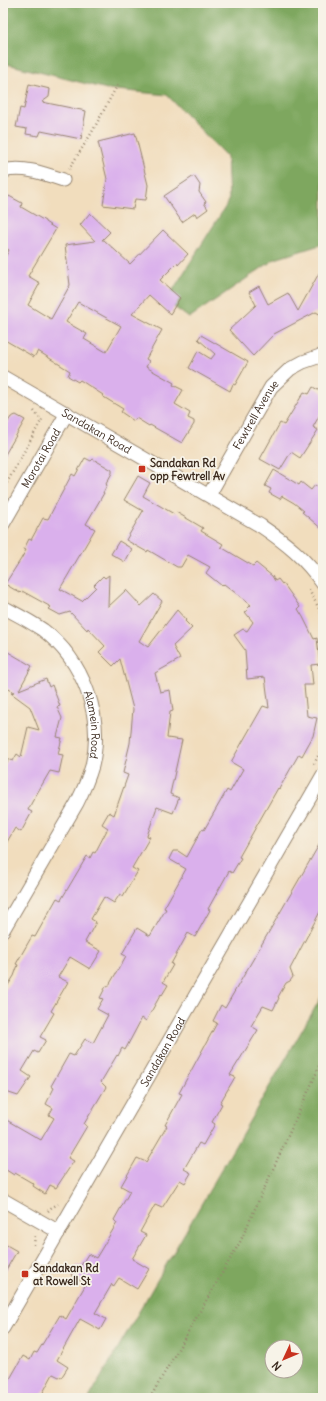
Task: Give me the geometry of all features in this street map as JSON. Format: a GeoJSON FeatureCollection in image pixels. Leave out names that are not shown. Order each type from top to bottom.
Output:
{"type":"FeatureCollection","features":[{"type":"Feature","properties":{"kind":"street"},"geometry":{"type":"LineString","coordinates":[[3,171],[11,169],[28,169],[63,180]]}},
{"type":"Feature","properties":{"kind":"street","name":"Fewtrell Avenue"},"geometry":{"type":"LineString","coordinates":[[209,495],[271,387],[290,369],[303,362],[323,355]]}},
{"type":"Feature","properties":{"kind":"street","name":"Sandakan Road"},"geometry":{"type":"LineString","coordinates":[[3,376],[209,495],[281,539],[299,554],[323,584]]}},
{"type":"Feature","properties":{"kind":"street","name":"Morotai Road"},"geometry":{"type":"LineString","coordinates":[[3,524],[67,414]]}},
{"type":"Feature","properties":{"kind":"street","name":"Alamein Road"},"geometry":{"type":"LineString","coordinates":[[3,607],[43,630],[58,644],[72,661],[82,677],[90,698],[95,721],[95,746],[92,766],[86,786],[3,930]]}},
{"type":"Feature","properties":{"kind":"street","name":"Sandakan Road"},"geometry":{"type":"LineString","coordinates":[[3,1328],[323,776]]}},
{"type":"Feature","properties":{"kind":"street"},"geometry":{"type":"LineString","coordinates":[[3,1200],[58,1232]]}},
{"type":"Feature","properties":{"kind":"path"},"geometry":{"type":"LineString","coordinates":[[63,180],[91,134],[118,84]]}},
{"type":"Feature","properties":{"kind":"path"},"geometry":{"type":"LineString","coordinates":[[3,490],[41,421]]}},
{"type":"Feature","properties":{"kind":"path"},"geometry":{"type":"LineString","coordinates":[[307,588],[323,616]]}},
{"type":"Feature","properties":{"kind":"path"},"geometry":{"type":"LineString","coordinates":[[150,1398],[240,1242],[316,1074],[323,1054]]}},
{"type":"Feature","properties":{"kind":"green space"},"geometry":{"type":"Polygon","coordinates":[[[3,3],[323,3],[323,244],[275,259],[189,318],[166,301],[229,201],[227,157],[167,95],[107,89],[3,63],[3,3]]]}},
{"type":"Feature","properties":{"kind":"green space"},"geometry":{"type":"Polygon","coordinates":[[[323,994],[323,1398],[89,1398],[323,994]]]}},
{"type":"Feature","properties":{"kind":"building"},"geometry":{"type":"Polygon","coordinates":[[[29,84],[50,89],[49,97],[42,102],[86,111],[81,139],[41,131],[39,136],[26,134],[27,129],[16,127],[20,108],[24,109],[29,84]]]}},
{"type":"Feature","properties":{"kind":"building"},"geometry":{"type":"Polygon","coordinates":[[[135,133],[148,185],[146,200],[135,199],[133,209],[103,205],[107,179],[98,142],[135,133]]]}},
{"type":"Feature","properties":{"kind":"building"},"geometry":{"type":"Polygon","coordinates":[[[194,176],[200,185],[199,192],[206,202],[204,203],[208,209],[197,217],[195,213],[182,222],[164,196],[194,176]]]}},
{"type":"Feature","properties":{"kind":"building"},"geometry":{"type":"Polygon","coordinates":[[[9,196],[22,203],[21,207],[56,229],[28,276],[40,283],[28,305],[51,319],[70,285],[65,245],[95,241],[80,225],[90,213],[110,232],[102,240],[104,240],[130,264],[163,230],[188,254],[178,265],[177,263],[160,280],[180,298],[170,314],[149,295],[132,314],[162,330],[146,359],[149,361],[146,367],[183,390],[175,404],[190,413],[188,418],[194,421],[194,424],[182,443],[136,418],[134,421],[121,412],[123,409],[80,380],[78,382],[68,376],[70,371],[38,351],[34,357],[3,339],[3,261],[9,250],[3,246],[3,197],[7,199],[9,196]],[[78,302],[66,322],[87,334],[84,339],[106,352],[121,326],[78,302]]]}},
{"type":"Feature","properties":{"kind":"building"},"geometry":{"type":"Polygon","coordinates":[[[323,266],[323,316],[316,312],[274,334],[253,356],[229,330],[256,305],[249,292],[259,286],[268,304],[288,293],[298,311],[323,266]]]}},
{"type":"Feature","properties":{"kind":"building"},"geometry":{"type":"Polygon","coordinates":[[[201,335],[248,362],[230,391],[189,368],[198,351],[211,359],[215,354],[198,339],[201,335]]]}},
{"type":"Feature","properties":{"kind":"building"},"geometry":{"type":"Polygon","coordinates":[[[313,387],[323,393],[323,409],[313,427],[318,430],[300,458],[291,452],[280,470],[260,459],[280,423],[284,425],[304,392],[309,394],[313,387]]]}},
{"type":"Feature","properties":{"kind":"building"},"geometry":{"type":"Polygon","coordinates":[[[16,415],[25,420],[3,458],[3,421],[7,423],[11,417],[16,415]]]}},
{"type":"Feature","properties":{"kind":"building"},"geometry":{"type":"Polygon","coordinates":[[[85,458],[91,461],[93,459],[112,470],[112,473],[106,484],[104,493],[86,524],[95,529],[60,589],[82,601],[96,587],[94,585],[103,576],[105,578],[109,575],[108,607],[126,590],[141,606],[154,594],[162,601],[139,641],[148,647],[177,610],[192,628],[173,646],[180,659],[155,673],[160,692],[170,690],[173,711],[170,712],[167,738],[182,740],[170,794],[179,798],[173,813],[157,807],[147,836],[150,837],[132,868],[138,871],[123,896],[120,894],[114,903],[104,897],[91,919],[96,922],[85,942],[101,951],[90,969],[70,957],[58,977],[68,982],[51,1011],[54,1013],[40,1037],[46,1040],[38,1053],[34,1051],[22,1071],[31,1077],[18,1096],[3,1091],[3,993],[14,976],[18,965],[16,964],[32,936],[35,937],[57,898],[61,900],[87,856],[90,858],[93,852],[95,853],[108,828],[102,824],[109,812],[114,815],[128,775],[123,773],[130,743],[133,709],[120,659],[113,666],[99,652],[105,646],[70,612],[60,615],[49,609],[51,607],[22,591],[20,593],[5,584],[26,550],[24,549],[29,539],[31,540],[43,518],[48,519],[72,474],[75,476],[85,458]]]}},
{"type":"Feature","properties":{"kind":"building"},"geometry":{"type":"Polygon","coordinates":[[[274,470],[299,485],[301,482],[311,490],[315,485],[323,491],[323,530],[294,503],[282,496],[280,499],[269,493],[271,489],[265,486],[274,470]]]}},
{"type":"Feature","properties":{"kind":"building"},"geometry":{"type":"Polygon","coordinates":[[[138,476],[150,483],[143,496],[174,514],[176,512],[203,528],[201,531],[223,544],[221,547],[253,566],[256,563],[272,576],[275,581],[278,579],[282,584],[283,583],[300,607],[298,609],[314,639],[317,638],[320,664],[311,665],[313,685],[304,685],[307,716],[317,718],[313,736],[302,756],[299,754],[279,789],[278,788],[239,857],[241,858],[232,873],[229,871],[208,909],[210,910],[195,937],[188,933],[163,982],[168,985],[162,995],[161,994],[146,1021],[142,1018],[125,1050],[122,1048],[101,1082],[106,1087],[84,1124],[87,1126],[68,1158],[74,1161],[56,1188],[50,1185],[45,1194],[33,1186],[34,1184],[3,1168],[3,1118],[41,1140],[54,1118],[49,1115],[53,1108],[46,1104],[54,1088],[51,1086],[69,1054],[74,1056],[85,1039],[93,1043],[108,1015],[97,1009],[103,999],[100,998],[106,986],[108,987],[126,956],[122,954],[137,928],[150,936],[166,909],[164,908],[186,869],[169,859],[173,851],[178,851],[187,857],[202,829],[204,830],[227,790],[230,792],[243,769],[231,762],[263,706],[269,708],[265,677],[247,679],[245,650],[234,635],[243,629],[247,631],[253,622],[245,612],[251,605],[224,584],[222,586],[206,573],[210,567],[188,555],[181,567],[177,567],[148,550],[147,552],[126,540],[143,511],[124,500],[138,476]]]}},
{"type":"Feature","properties":{"kind":"building"},"geometry":{"type":"Polygon","coordinates":[[[119,541],[132,549],[125,562],[111,554],[119,541]]]}},
{"type":"Feature","properties":{"kind":"building"},"geometry":{"type":"Polygon","coordinates":[[[3,649],[32,666],[19,690],[46,679],[49,687],[52,685],[60,706],[57,707],[62,718],[57,737],[62,738],[58,754],[63,755],[59,773],[50,771],[28,810],[32,812],[21,832],[15,828],[3,849],[3,768],[9,759],[13,761],[17,754],[21,757],[28,727],[39,730],[30,707],[11,693],[14,692],[3,686],[3,649]]]}},
{"type":"Feature","properties":{"kind":"building"},"geometry":{"type":"Polygon","coordinates":[[[323,838],[323,906],[290,969],[293,977],[286,983],[273,1010],[263,1006],[251,1026],[258,1030],[230,1075],[235,1077],[220,1103],[222,1104],[212,1122],[215,1124],[203,1145],[199,1143],[184,1169],[191,1173],[185,1183],[180,1180],[162,1208],[155,1205],[140,1232],[146,1235],[132,1259],[149,1269],[137,1289],[119,1278],[113,1287],[112,1284],[95,1313],[106,1319],[100,1330],[80,1319],[57,1360],[68,1367],[61,1378],[53,1374],[40,1398],[3,1398],[3,1391],[23,1356],[30,1360],[34,1352],[37,1353],[60,1315],[66,1319],[86,1284],[71,1275],[77,1265],[80,1267],[88,1254],[96,1258],[117,1223],[114,1220],[130,1191],[121,1186],[137,1158],[146,1162],[167,1126],[165,1125],[182,1094],[179,1093],[217,1023],[213,1021],[221,1005],[225,1008],[323,838]]]}},
{"type":"Feature","properties":{"kind":"building"},"geometry":{"type":"Polygon","coordinates":[[[3,1243],[17,1251],[3,1275],[3,1243]]]}},
{"type":"Feature","properties":{"kind":"place","name":"Sandakan Rd opp Fewtrell Av"},"geometry":{"type":"Point","coordinates":[142,469]}},
{"type":"Feature","properties":{"kind":"place","name":"Sandakan Rd at Rowell St"},"geometry":{"type":"Point","coordinates":[25,1274]}}]}
